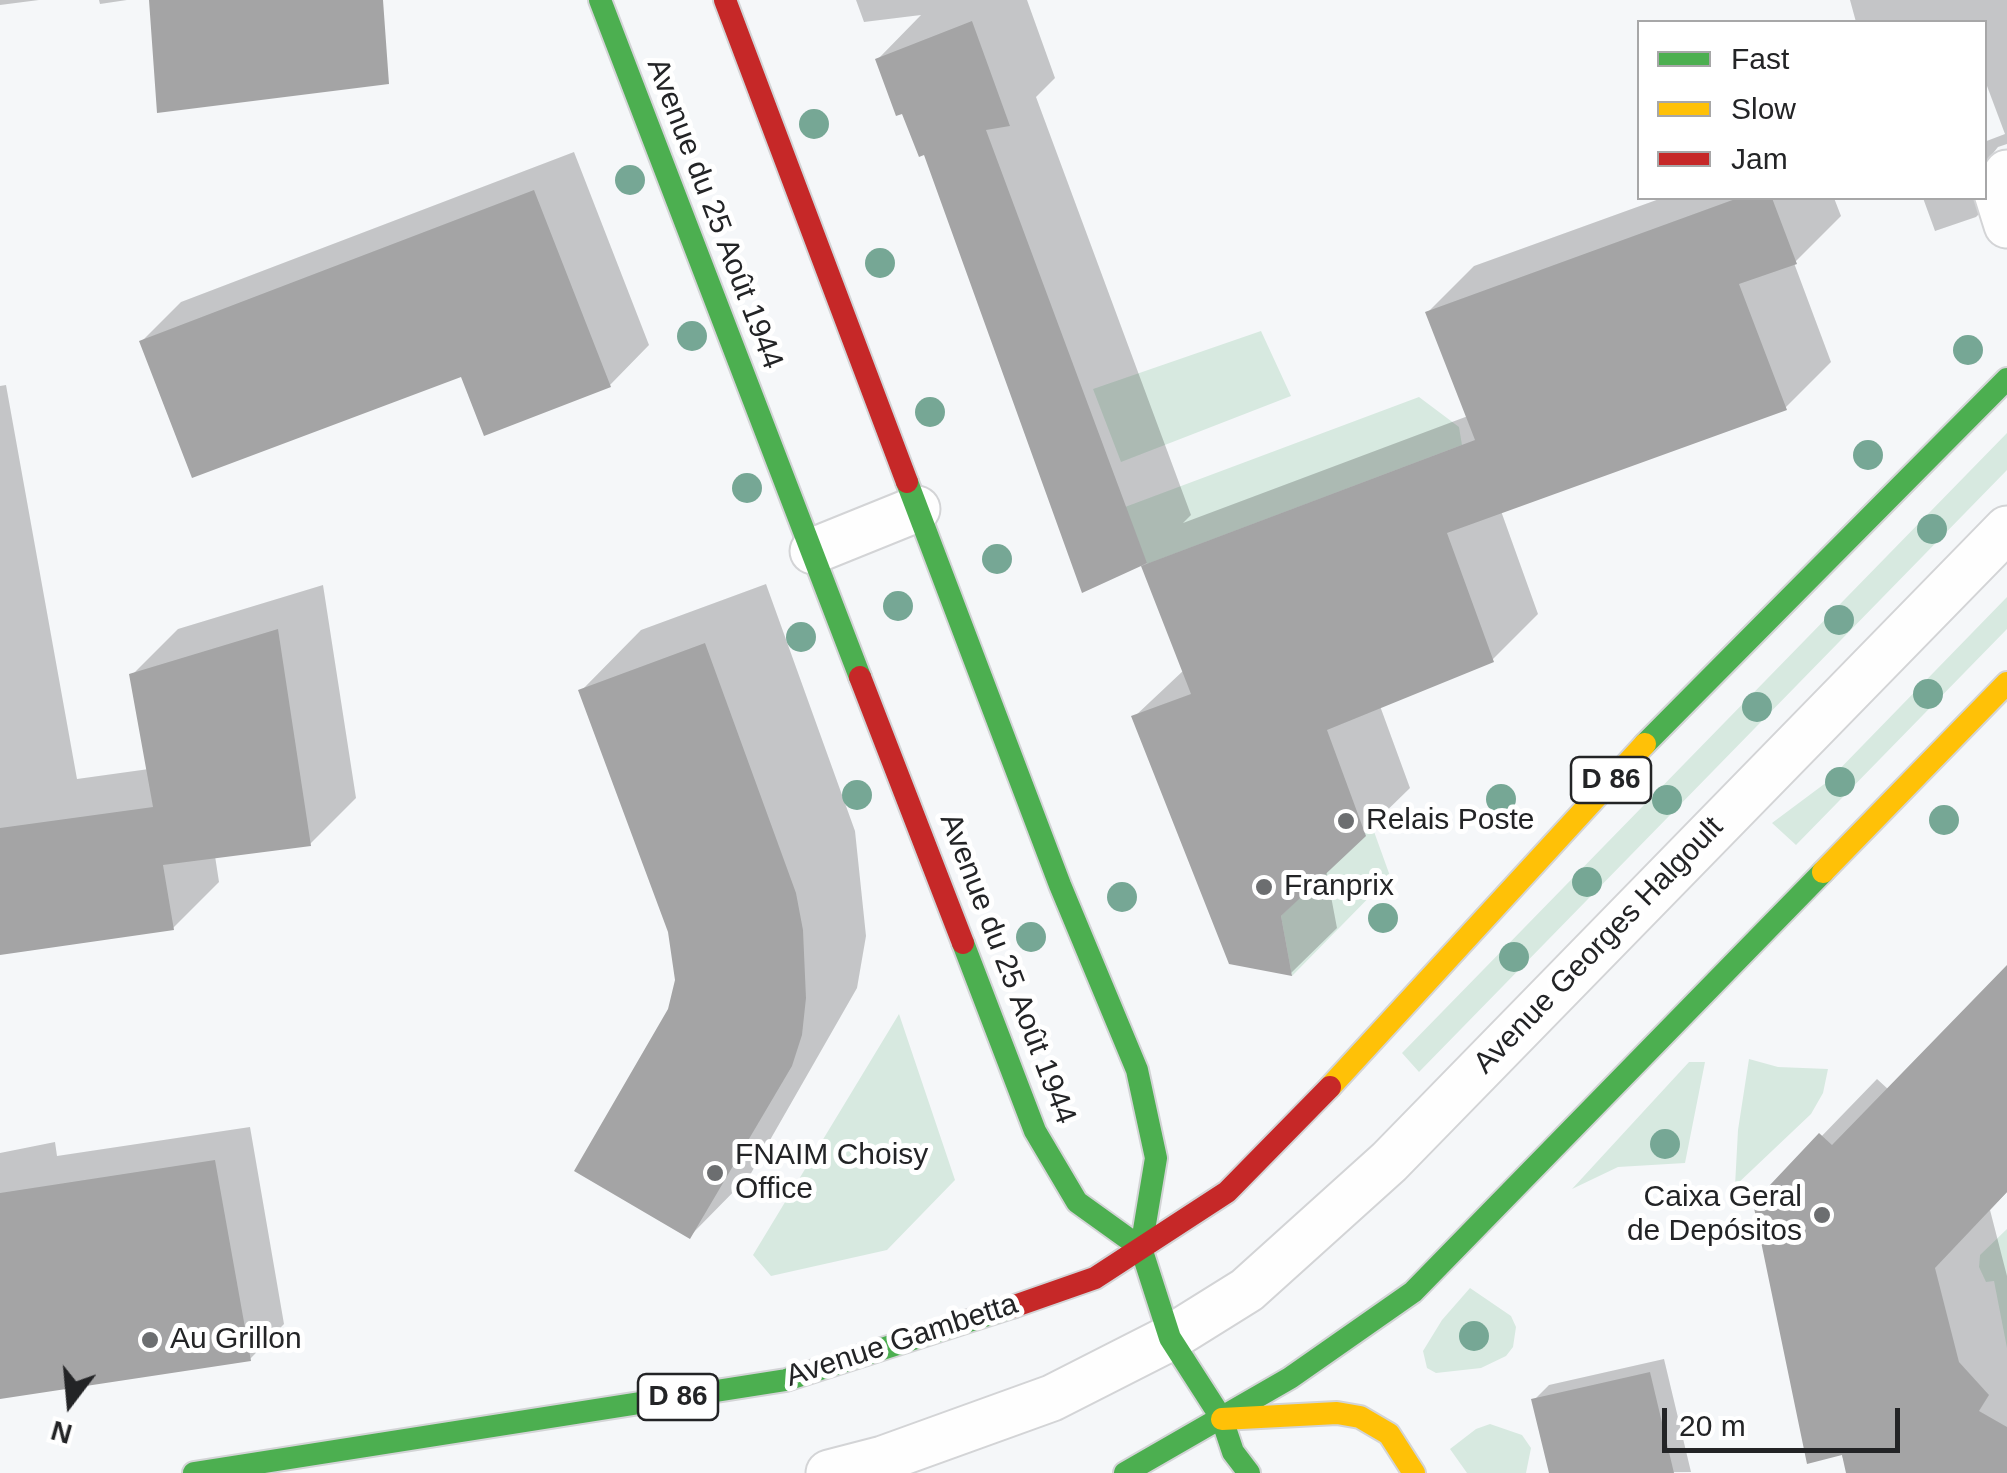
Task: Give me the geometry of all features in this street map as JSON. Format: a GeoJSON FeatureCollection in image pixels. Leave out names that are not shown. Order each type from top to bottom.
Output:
{"type":"FeatureCollection","features":[{"type":"Feature","properties":{"kind":"main road","name":"Avenue du 25 Août 1944"},"geometry":{"type":"LineString","coordinates":[[600,0],[1035,1131],[1076,1202],[1141,1248]]}},
{"type":"Feature","properties":{"kind":"main road"},"geometry":{"type":"LineString","coordinates":[[725,0],[1053,867],[1138,1070],[1156,1158],[1141,1248],[1170,1338],[1222,1419],[1233,1452],[1249,1473]]}},
{"type":"Feature","properties":{"kind":"main road","name":"Avenue Gambetta"},"geometry":{"type":"LineString","coordinates":[[194,1473],[786,1380],[870,1356],[1095,1278],[1227,1192],[1323,1095],[1601,789],[2007,379]]}},
{"type":"Feature","properties":{"kind":"main road"},"geometry":{"type":"LineString","coordinates":[[1125,1473],[1222,1419],[1359,1333],[1414,1292],[2007,683]]}},
{"type":"Feature","properties":{"kind":"main road"},"geometry":{"type":"LineString","coordinates":[[1222,1419],[1337,1413],[1360,1417],[1389,1434],[1414,1473]]}},
{"type":"Feature","properties":{"kind":"lane"},"geometry":{"type":"LineString","coordinates":[[2007,173],[1996,190],[2007,226]]}},
{"type":"Feature","properties":{"kind":"lane"},"geometry":{"type":"LineString","coordinates":[[812,551],[916,509]]}},
{"type":"Feature","properties":{"kind":"lane","name":"Avenue Georges Halgoult"},"geometry":{"type":"LineString","coordinates":[[1170,1338],[1247,1290],[1389,1162],[2007,529]]}},
{"type":"Feature","properties":{"kind":"lane"},"geometry":{"type":"LineString","coordinates":[[829,1473],[883,1460],[1052,1398],[1170,1338]]}},
{"type":"Feature","properties":{"kind":"shaded area"},"geometry":{"type":"Polygon","coordinates":[[[1261,331],[1291,396],[1121,462],[1093,389],[1261,331]]]}},
{"type":"Feature","properties":{"kind":"shaded area"},"geometry":{"type":"Polygon","coordinates":[[[1419,397],[1459,427],[1462,445],[1147,564],[1125,507],[1419,397]]]}},
{"type":"Feature","properties":{"kind":"shaded area"},"geometry":{"type":"Polygon","coordinates":[[[2007,433],[2007,470],[1419,1072],[1402,1053],[2007,433]]]}},
{"type":"Feature","properties":{"kind":"shaded area"},"geometry":{"type":"Polygon","coordinates":[[[2007,597],[2007,629],[1796,845],[1772,823],[1827,782],[2007,597]]]}},
{"type":"Feature","properties":{"kind":"shaded area"},"geometry":{"type":"Polygon","coordinates":[[[1372,826],[1390,876],[1292,976],[1281,916],[1372,826]]]}},
{"type":"Feature","properties":{"kind":"shaded area"},"geometry":{"type":"Polygon","coordinates":[[[899,1014],[955,1180],[887,1250],[771,1276],[753,1255],[899,1014]]]}},
{"type":"Feature","properties":{"kind":"shaded area"},"geometry":{"type":"Polygon","coordinates":[[[1749,1059],[1778,1067],[1828,1069],[1823,1093],[1811,1114],[1735,1186],[1738,1130],[1749,1059]]]}},
{"type":"Feature","properties":{"kind":"shaded area"},"geometry":{"type":"Polygon","coordinates":[[[1689,1062],[1705,1062],[1685,1163],[1618,1167],[1572,1189],[1689,1062]]]}},
{"type":"Feature","properties":{"kind":"shaded area"},"geometry":{"type":"Polygon","coordinates":[[[2007,1229],[2007,1348],[1994,1281],[1986,1282],[1979,1267],[1980,1255],[2007,1229]]]}},
{"type":"Feature","properties":{"kind":"shaded area"},"geometry":{"type":"Polygon","coordinates":[[[1470,1288],[1511,1316],[1516,1327],[1513,1347],[1506,1356],[1481,1368],[1436,1373],[1427,1368],[1423,1351],[1442,1320],[1470,1288]]]}},
{"type":"Feature","properties":{"kind":"shaded area"},"geometry":{"type":"Polygon","coordinates":[[[1490,1424],[1522,1435],[1531,1448],[1526,1473],[1467,1473],[1450,1449],[1476,1429],[1490,1424]]]}},
{"type":"Feature","properties":{"kind":"building"},"geometry":{"type":"Polygon","coordinates":[[[149,0],[383,0],[389,84],[157,113],[149,0]]]}},
{"type":"Feature","properties":{"kind":"building"},"geometry":{"type":"Polygon","coordinates":[[[972,21],[1010,126],[986,130],[1147,563],[1082,593],[924,155],[919,157],[902,114],[896,116],[875,59],[972,21]]]}},
{"type":"Feature","properties":{"kind":"building"},"geometry":{"type":"Polygon","coordinates":[[[534,190],[611,387],[484,436],[461,377],[192,478],[139,341],[534,190]]]}},
{"type":"Feature","properties":{"kind":"building"},"geometry":{"type":"Polygon","coordinates":[[[1733,200],[1773,200],[1797,264],[1739,284],[1787,410],[1447,533],[1494,662],[1327,730],[1366,836],[1281,916],[1292,976],[1229,964],[1131,716],[1191,694],[1141,566],[1475,440],[1425,312],[1733,200]]]}},
{"type":"Feature","properties":{"kind":"building"},"geometry":{"type":"Polygon","coordinates":[[[278,629],[311,846],[163,865],[174,930],[0,955],[0,828],[153,807],[129,674],[278,629]]]}},
{"type":"Feature","properties":{"kind":"building"},"geometry":{"type":"Polygon","coordinates":[[[705,643],[796,893],[803,930],[806,998],[802,1035],[792,1066],[690,1239],[574,1171],[668,1009],[675,980],[668,932],[578,690],[705,643]]]}},
{"type":"Feature","properties":{"kind":"building"},"geometry":{"type":"Polygon","coordinates":[[[2007,965],[2007,1192],[1935,1268],[1959,1362],[1989,1395],[1979,1411],[2007,1427],[2007,1473],[1846,1473],[1842,1455],[1807,1464],[1753,1203],[1819,1133],[1832,1145],[2007,965]]]}},
{"type":"Feature","properties":{"kind":"building"},"geometry":{"type":"Polygon","coordinates":[[[215,1160],[251,1361],[0,1399],[0,1193],[215,1160]]]}},
{"type":"Feature","properties":{"kind":"building"},"geometry":{"type":"Polygon","coordinates":[[[1650,1372],[1674,1473],[1549,1473],[1531,1399],[1650,1372]]]}},
{"type":"Feature","properties":{"kind":"traffic: fast"},"geometry":{"type":"LineString","coordinates":[[600,0],[860,677]]}},
{"type":"Feature","properties":{"kind":"traffic: fast"},"geometry":{"type":"LineString","coordinates":[[1645,744],[2007,379]]}},
{"type":"Feature","properties":{"kind":"traffic: fast"},"geometry":{"type":"LineString","coordinates":[[907,482],[1060,885],[1137,1070],[1156,1158],[1141,1248],[1170,1338],[1222,1419],[1233,1452],[1249,1473]]}},
{"type":"Feature","properties":{"kind":"traffic: fast"},"geometry":{"type":"LineString","coordinates":[[1125,1473],[1290,1378],[1413,1292],[1823,872]]}},
{"type":"Feature","properties":{"kind":"traffic: fast"},"geometry":{"type":"LineString","coordinates":[[963,943],[1035,1131],[1077,1202],[1141,1248]]}},
{"type":"Feature","properties":{"kind":"traffic: fast"},"geometry":{"type":"LineString","coordinates":[[194,1473],[786,1380],[1012,1307]]}},
{"type":"Feature","properties":{"kind":"traffic: slow"},"geometry":{"type":"LineString","coordinates":[[1823,872],[2007,683]]}},
{"type":"Feature","properties":{"kind":"traffic: slow"},"geometry":{"type":"LineString","coordinates":[[1330,1087],[1645,744]]}},
{"type":"Feature","properties":{"kind":"traffic: slow"},"geometry":{"type":"LineString","coordinates":[[1222,1419],[1337,1413],[1360,1417],[1389,1434],[1414,1473]]}},
{"type":"Feature","properties":{"kind":"traffic: jam"},"geometry":{"type":"LineString","coordinates":[[725,0],[907,482]]}},
{"type":"Feature","properties":{"kind":"traffic: jam"},"geometry":{"type":"LineString","coordinates":[[860,677],[963,943]]}},
{"type":"Feature","properties":{"kind":"traffic: jam"},"geometry":{"type":"LineString","coordinates":[[1012,1307],[1095,1278],[1227,1192],[1330,1087]]}},
{"type":"Feature","properties":{"kind":"place","name":"Relais Poste"},"geometry":{"type":"Point","coordinates":[1346,821]}},
{"type":"Feature","properties":{"kind":"place","name":"Franprix"},"geometry":{"type":"Point","coordinates":[1264,887]}},
{"type":"Feature","properties":{"kind":"place","name":"FNAIM Choisy Office"},"geometry":{"type":"Point","coordinates":[715,1173]}},
{"type":"Feature","properties":{"kind":"place","name":"Caixa Geral de Depósitos"},"geometry":{"type":"Point","coordinates":[1822,1215]}},
{"type":"Feature","properties":{"kind":"place","name":"Au Grillon"},"geometry":{"type":"Point","coordinates":[150,1340]}}]}
